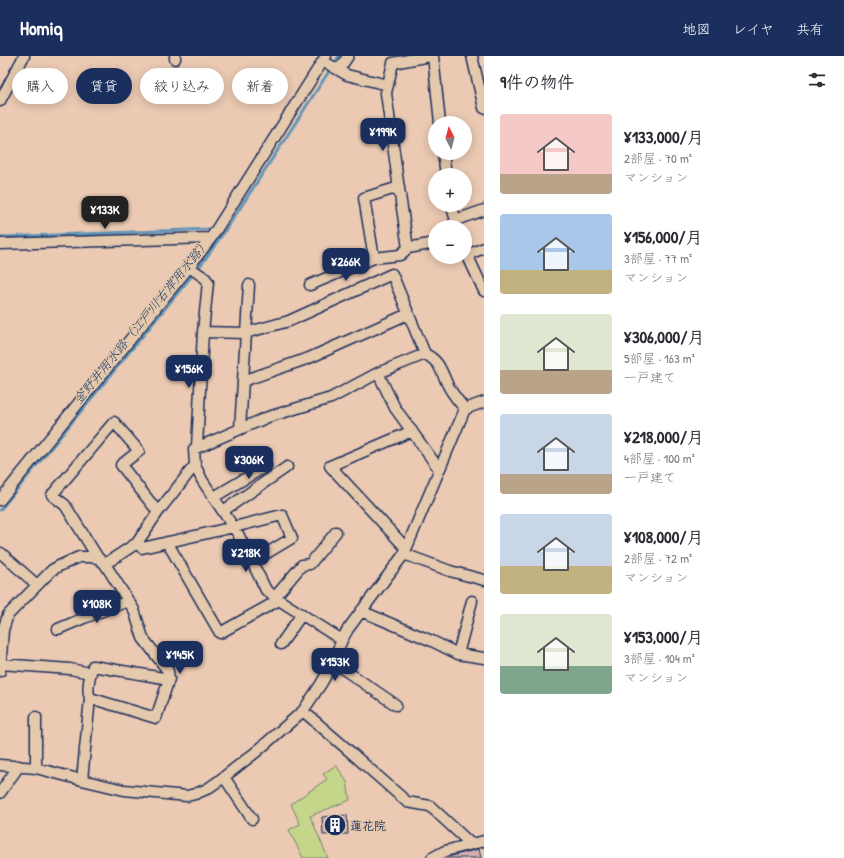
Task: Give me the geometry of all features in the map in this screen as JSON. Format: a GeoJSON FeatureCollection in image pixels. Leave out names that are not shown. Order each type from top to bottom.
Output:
{"type":"FeatureCollection","features":[{"type":"Feature","properties":{"kind":"street"},"geometry":{"type":"LineString","coordinates":[[0,101],[24,56]]}},
{"type":"Feature","properties":{"kind":"street"},"geometry":{"type":"LineString","coordinates":[[339,70],[348,56]]}},
{"type":"Feature","properties":{"kind":"street"},"geometry":{"type":"LineString","coordinates":[[408,248],[386,93],[392,63],[432,56],[439,116]]}},
{"type":"Feature","properties":{"kind":"street"},"geometry":{"type":"LineString","coordinates":[[472,56],[484,108]]}},
{"type":"Feature","properties":{"kind":"street"},"geometry":{"type":"LineString","coordinates":[[0,500],[211,238],[324,59],[347,75],[388,85]]}},
{"type":"Feature","properties":{"kind":"street"},"geometry":{"type":"LineString","coordinates":[[374,258],[364,198],[399,188]]}},
{"type":"Feature","properties":{"kind":"street"},"geometry":{"type":"LineString","coordinates":[[462,220],[484,210]]}},
{"type":"Feature","properties":{"kind":"street"},"geometry":{"type":"LineString","coordinates":[[0,244],[211,238]]}},
{"type":"Feature","properties":{"kind":"street"},"geometry":{"type":"LineString","coordinates":[[310,285],[374,258],[400,255],[408,248],[428,244]]}},
{"type":"Feature","properties":{"kind":"street"},"geometry":{"type":"LineString","coordinates":[[472,251],[484,248]]}},
{"type":"Feature","properties":{"kind":"street"},"geometry":{"type":"LineString","coordinates":[[472,264],[484,291]]}},
{"type":"Feature","properties":{"kind":"street"},"geometry":{"type":"LineString","coordinates":[[189,267],[206,278],[208,282],[203,332],[197,447],[194,449],[195,465],[202,480],[238,534],[266,590],[342,640]]}},
{"type":"Feature","properties":{"kind":"street"},"geometry":{"type":"LineString","coordinates":[[203,332],[246,334],[289,321],[392,274],[425,354],[432,358],[440,367],[450,388],[465,409]]}},
{"type":"Feature","properties":{"kind":"street"},"geometry":{"type":"LineString","coordinates":[[240,429],[249,285]]}},
{"type":"Feature","properties":{"kind":"street"},"geometry":{"type":"LineString","coordinates":[[243,381],[309,358],[408,314]]}},
{"type":"Feature","properties":{"kind":"street"},"geometry":{"type":"LineString","coordinates":[[197,447],[268,417],[331,398],[378,373],[425,354]]}},
{"type":"Feature","properties":{"kind":"street"},"geometry":{"type":"LineString","coordinates":[[378,373],[395,408],[439,469]]}},
{"type":"Feature","properties":{"kind":"street"},"geometry":{"type":"LineString","coordinates":[[0,765],[36,768],[129,791],[187,796],[207,789],[224,777],[256,752],[303,711],[330,668],[348,629],[405,551],[465,409],[484,402]]}},
{"type":"Feature","properties":{"kind":"street"},"geometry":{"type":"LineString","coordinates":[[90,698],[156,718],[169,680],[168,672],[143,638],[134,610],[65,506],[52,495],[114,422],[139,451],[121,465],[158,512]]}},
{"type":"Feature","properties":{"kind":"street"},"geometry":{"type":"LineString","coordinates":[[412,431],[330,466],[405,551],[450,571],[484,580]]}},
{"type":"Feature","properties":{"kind":"street"},"geometry":{"type":"LineString","coordinates":[[0,671],[1,629],[8,615],[37,584],[52,570],[59,566],[79,558],[89,557],[101,561],[137,543],[158,512],[195,465]]}},
{"type":"Feature","properties":{"kind":"street"},"geometry":{"type":"LineString","coordinates":[[214,497],[266,466]]}},
{"type":"Feature","properties":{"kind":"street"},"geometry":{"type":"LineString","coordinates":[[223,511],[287,467]]}},
{"type":"Feature","properties":{"kind":"street"},"geometry":{"type":"LineString","coordinates":[[137,543],[142,548],[282,515],[292,538],[252,562]]}},
{"type":"Feature","properties":{"kind":"street"},"geometry":{"type":"LineString","coordinates":[[167,542],[220,633],[277,598],[302,565],[310,564],[336,532]]}},
{"type":"Feature","properties":{"kind":"street"},"geometry":{"type":"LineString","coordinates":[[1,553],[37,584]]}},
{"type":"Feature","properties":{"kind":"street"},"geometry":{"type":"LineString","coordinates":[[58,629],[128,601]]}},
{"type":"Feature","properties":{"kind":"street"},"geometry":{"type":"LineString","coordinates":[[458,654],[472,601]]}},
{"type":"Feature","properties":{"kind":"street"},"geometry":{"type":"LineString","coordinates":[[361,611],[432,641],[458,654],[484,658]]}},
{"type":"Feature","properties":{"kind":"street"},"geometry":{"type":"LineString","coordinates":[[281,644],[302,614]]}},
{"type":"Feature","properties":{"kind":"street"},"geometry":{"type":"LineString","coordinates":[[332,662],[396,705]]}},
{"type":"Feature","properties":{"kind":"street"},"geometry":{"type":"LineString","coordinates":[[0,664],[90,673]]}},
{"type":"Feature","properties":{"kind":"street"},"geometry":{"type":"LineString","coordinates":[[82,780],[90,698],[88,694],[90,673],[93,666],[169,680]]}},
{"type":"Feature","properties":{"kind":"street"},"geometry":{"type":"LineString","coordinates":[[303,711],[407,802],[430,806],[471,844]]}},
{"type":"Feature","properties":{"kind":"street"},"geometry":{"type":"LineString","coordinates":[[36,717],[36,768]]}},
{"type":"Feature","properties":{"kind":"street"},"geometry":{"type":"LineString","coordinates":[[0,793],[19,766]]}},
{"type":"Feature","properties":{"kind":"street"},"geometry":{"type":"LineString","coordinates":[[224,777],[252,819]]}},
{"type":"Feature","properties":{"kind":"street"},"geometry":{"type":"LineString","coordinates":[[432,858],[445,851],[484,841]]}},
{"type":"Feature","properties":{"kind":"green space"},"geometry":{"type":"Polygon","coordinates":[[[336,765],[347,782],[350,800],[310,816],[328,858],[303,858],[289,830],[300,824],[291,804],[327,779],[323,774],[336,765]]]}},
{"type":"Feature","properties":{"kind":"building","name":"蓮花院"},"geometry":{"type":"Polygon","coordinates":[[[347,815],[348,834],[323,835],[322,817],[347,815]]]}},
{"type":"Feature","properties":{"kind":"building"},"geometry":{"type":"Polygon","coordinates":[[[479,849],[481,858],[446,858],[447,857],[479,849]]]}},
{"type":"Feature","properties":{"kind":"waterway","name":"金野井用水路（江戸川右岸用水路）"},"geometry":{"type":"LineString","coordinates":[[0,510],[203,262],[227,228],[339,56]]}},
{"type":"Feature","properties":{"kind":"waterway"},"geometry":{"type":"LineString","coordinates":[[0,237],[213,229]]}},
{"type":"Feature","properties":{"kind":"place","name":"蓮花院"},"geometry":{"type":"Point","coordinates":[335,825]}}]}
